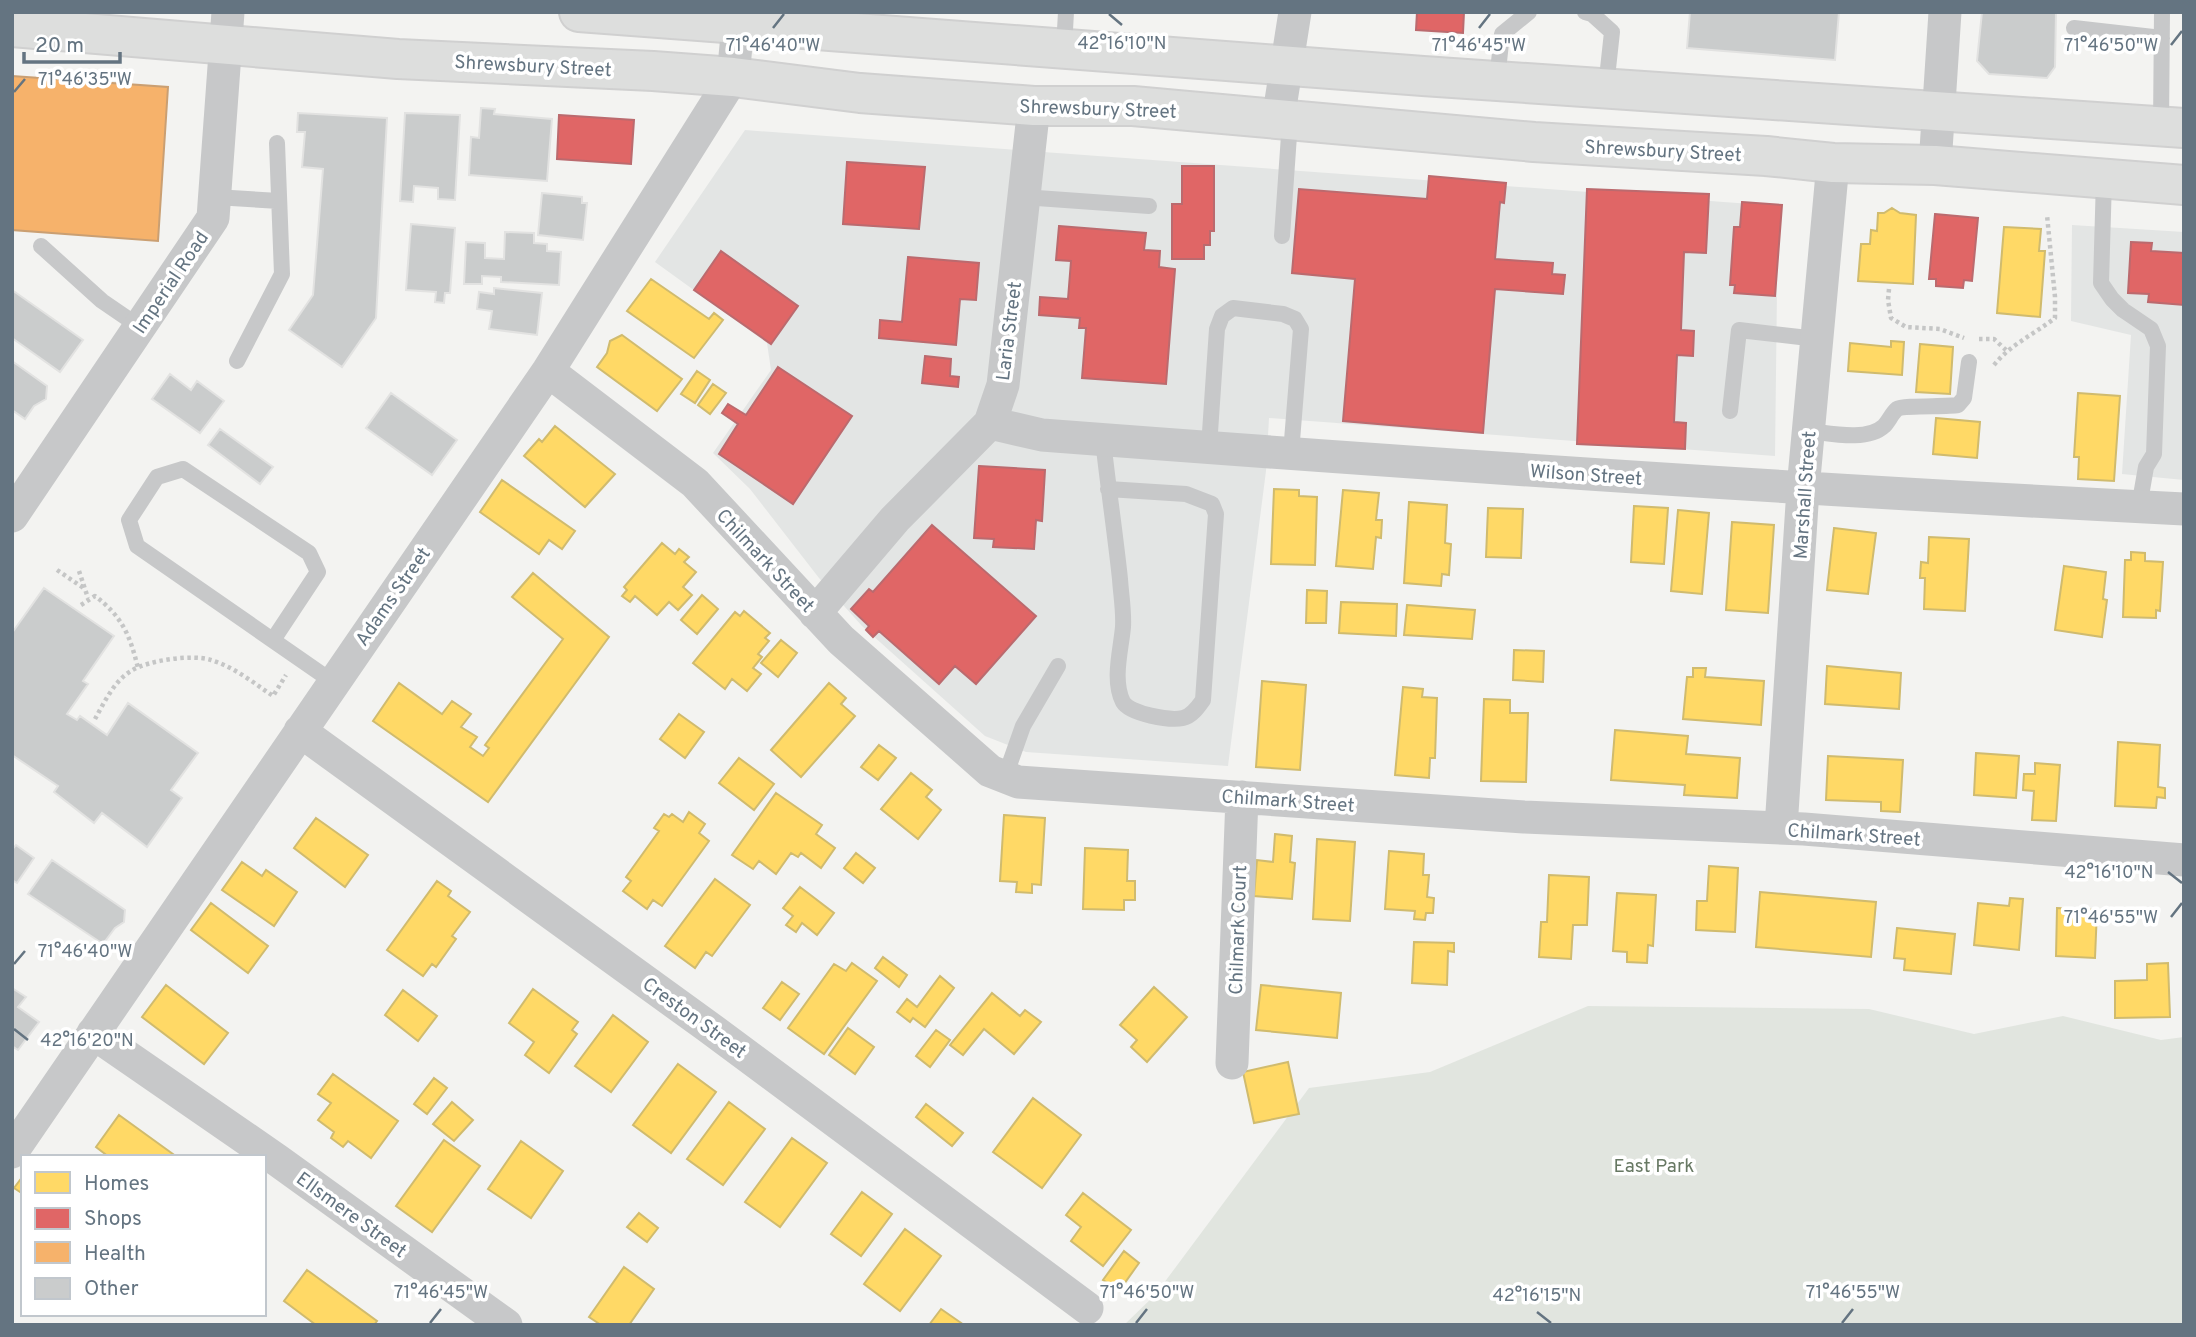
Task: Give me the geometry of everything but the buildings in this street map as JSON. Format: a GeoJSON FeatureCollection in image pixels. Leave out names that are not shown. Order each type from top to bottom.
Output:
{"type":"FeatureCollection","features":[{"type":"Feature","properties":{"kind":"main road"},"geometry":{"type":"LineString","coordinates":[[579,12],[738,25],[868,23],[1065,30],[1287,65],[2173,127]]}},
{"type":"Feature","properties":{"kind":"main road","name":"Shrewsbury Street"},"geometry":{"type":"LineString","coordinates":[[12,27],[226,28],[398,59],[653,71],[860,93],[1034,106],[1133,106],[1534,142],[1766,156],[1833,163],[1935,165],[2184,185]]}},
{"type":"Feature","properties":{"kind":"street"},"geometry":{"type":"LineString","coordinates":[[1284,121],[1287,65],[1295,12]]}},
{"type":"Feature","properties":{"kind":"street"},"geometry":{"type":"LineString","coordinates":[[1935,165],[1945,12]]}},
{"type":"Feature","properties":{"kind":"street","name":"Adams Street"},"geometry":{"type":"LineString","coordinates":[[12,1152],[548,371],[733,78],[738,25]]}},
{"type":"Feature","properties":{"kind":"street","name":"Imperial Road"},"geometry":{"type":"LineString","coordinates":[[12,516],[213,218],[226,28]]}},
{"type":"Feature","properties":{"kind":"street","name":"Laria Street"},"geometry":{"type":"LineString","coordinates":[[816,613],[895,519],[990,423],[1003,385],[1034,106]]}},
{"type":"Feature","properties":{"kind":"street","name":"Marshall Street"},"geometry":{"type":"LineString","coordinates":[[1781,828],[1803,489],[1833,163]]}},
{"type":"Feature","properties":{"kind":"street","name":"Chilmark Street"},"geometry":{"type":"LineString","coordinates":[[548,371],[695,483],[841,640],[990,771],[1018,782],[1524,817],[1781,828],[2184,860]]}},
{"type":"Feature","properties":{"kind":"street","name":"Wilson Street"},"geometry":{"type":"LineString","coordinates":[[990,423],[1042,435],[1103,440],[1803,489],[2184,509]]}},
{"type":"Feature","properties":{"kind":"street","name":"Creston Street"},"geometry":{"type":"LineString","coordinates":[[300,730],[707,1026],[1087,1308]]}},
{"type":"Feature","properties":{"kind":"street","name":"Chilmark Court"},"geometry":{"type":"LineString","coordinates":[[1231,1063],[1242,797]]}},
{"type":"Feature","properties":{"kind":"street","name":"Ellsmere Street"},"geometry":{"type":"LineString","coordinates":[[93,1033],[277,1160],[506,1325]]}},
{"type":"Feature","properties":{"kind":"lane"},"geometry":{"type":"LineString","coordinates":[[1497,80],[1502,34],[1529,12]]}},
{"type":"Feature","properties":{"kind":"lane"},"geometry":{"type":"LineString","coordinates":[[1585,12],[1592,13],[1612,32],[1606,88]]}},
{"type":"Feature","properties":{"kind":"lane"},"geometry":{"type":"LineString","coordinates":[[2162,12],[2162,38],[2173,127]]}},
{"type":"Feature","properties":{"kind":"lane"},"geometry":{"type":"LineString","coordinates":[[2074,29],[2162,38]]}},
{"type":"Feature","properties":{"kind":"lane"},"geometry":{"type":"LineString","coordinates":[[1282,236],[1284,121]]}},
{"type":"Feature","properties":{"kind":"lane"},"geometry":{"type":"LineString","coordinates":[[237,361],[282,274],[277,144]]}},
{"type":"Feature","properties":{"kind":"lane"},"geometry":{"type":"LineString","coordinates":[[2104,179],[2101,284],[2123,310],[2151,329],[2158,346],[2154,454],[2146,467],[2139,507]]}},
{"type":"Feature","properties":{"kind":"lane"},"geometry":{"type":"LineString","coordinates":[[215,197],[279,201]]}},
{"type":"Feature","properties":{"kind":"lane"},"geometry":{"type":"LineString","coordinates":[[1023,197],[1149,206]]}},
{"type":"Feature","properties":{"kind":"lane"},"geometry":{"type":"LineString","coordinates":[[41,246],[102,301],[140,327]]}},
{"type":"Feature","properties":{"kind":"lane"},"geometry":{"type":"LineString","coordinates":[[1209,447],[1217,329],[1222,316],[1233,308],[1283,314],[1295,319],[1301,329],[1291,453]]}},
{"type":"Feature","properties":{"kind":"lane"},"geometry":{"type":"LineString","coordinates":[[1730,411],[1739,330],[1817,339]]}},
{"type":"Feature","properties":{"kind":"lane"},"geometry":{"type":"LineString","coordinates":[[1809,431],[1857,436],[1882,428],[1898,408],[1958,405],[1964,398],[1968,369]]}},
{"type":"Feature","properties":{"kind":"lane"},"geometry":{"type":"LineString","coordinates":[[1103,440],[1108,489],[1116,545],[1124,623],[1118,685],[1124,704],[1130,709],[1150,716],[1184,718],[1195,711],[1203,700],[1216,514],[1212,504],[1186,494],[1108,489]]}},
{"type":"Feature","properties":{"kind":"lane"},"geometry":{"type":"LineString","coordinates":[[273,639],[318,572],[309,553],[183,469],[157,477],[129,520],[136,546],[333,682]]}},
{"type":"Feature","properties":{"kind":"lane"},"geometry":{"type":"LineString","coordinates":[[1005,777],[1023,726],[1058,666]]}},
{"type":"Feature","properties":{"kind":"path"},"geometry":{"type":"LineString","coordinates":[[1968,369],[1994,365],[2006,350],[2055,318],[2047,215]]}},
{"type":"Feature","properties":{"kind":"path"},"geometry":{"type":"LineString","coordinates":[[1889,289],[1891,318],[1906,327],[1940,329],[1967,339],[1994,340],[2006,350]]}},
{"type":"Feature","properties":{"kind":"path"},"geometry":{"type":"LineString","coordinates":[[57,570],[85,589]]}},
{"type":"Feature","properties":{"kind":"path"},"geometry":{"type":"LineString","coordinates":[[79,571],[88,598]]}},
{"type":"Feature","properties":{"kind":"path"},"geometry":{"type":"LineString","coordinates":[[81,605],[88,598],[95,596],[111,608],[129,634],[138,668]]}},
{"type":"Feature","properties":{"kind":"path"},"geometry":{"type":"LineString","coordinates":[[95,719],[111,691],[131,671],[138,668],[188,656],[211,660],[234,670],[274,696],[298,657]]}},
{"type":"Feature","properties":{"kind":"shaded area"},"geometry":{"type":"Polygon","coordinates":[[[745,130],[1778,206],[1775,456],[1269,418],[1266,471],[1228,766],[1026,752],[985,736],[862,626],[819,578],[750,489],[713,453],[771,370],[767,343],[655,262],[745,130]]]}},
{"type":"Feature","properties":{"kind":"shaded area"},"geometry":{"type":"Polygon","coordinates":[[[2072,225],[2184,232],[2184,480],[2122,474],[2131,335],[2071,321],[2072,225]]]}},
{"type":"Feature","properties":{"kind":"green space","name":"East Park"},"geometry":{"type":"Polygon","coordinates":[[[1588,1006],[1869,1009],[1974,1034],[2063,1016],[2161,1040],[2184,1037],[2184,1325],[1124,1325],[1155,1295],[1309,1088],[1430,1072],[1588,1006]]]}}]}
